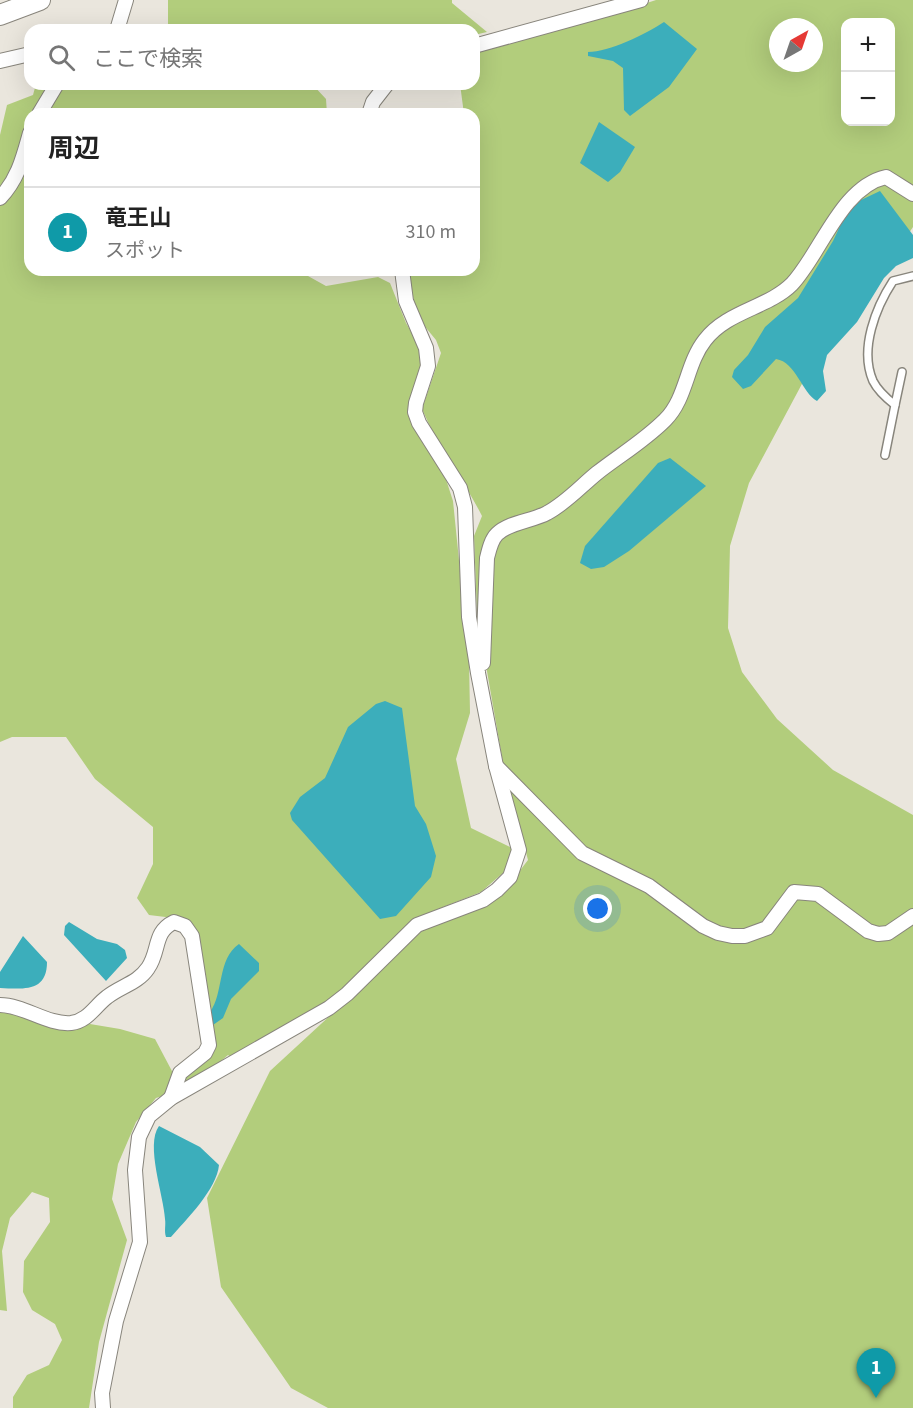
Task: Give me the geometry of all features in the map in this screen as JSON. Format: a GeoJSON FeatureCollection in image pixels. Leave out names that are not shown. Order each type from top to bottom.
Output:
{"type":"FeatureCollection","features":[{"type":"Feature","properties":{"kind":"street"},"geometry":{"type":"LineString","coordinates":[[0,15],[40,0]]}},
{"type":"Feature","properties":{"kind":"street"},"geometry":{"type":"LineString","coordinates":[[119,24],[126,0]]}},
{"type":"Feature","properties":{"kind":"street"},"geometry":{"type":"LineString","coordinates":[[480,44],[641,0]]}},
{"type":"Feature","properties":{"kind":"street"},"geometry":{"type":"LineString","coordinates":[[0,62],[24,56]]}},
{"type":"Feature","properties":{"kind":"street"},"geometry":{"type":"LineString","coordinates":[[43,108],[53,90]]}},
{"type":"Feature","properties":{"kind":"street"},"geometry":{"type":"LineString","coordinates":[[371,108],[382,90]]}},
{"type":"Feature","properties":{"kind":"street"},"geometry":{"type":"LineString","coordinates":[[0,198],[11,186],[24,154]]}},
{"type":"Feature","properties":{"kind":"street"},"geometry":{"type":"LineString","coordinates":[[478,673],[484,662],[483,632],[487,558],[497,534],[506,528],[547,513],[642,442],[673,411],[696,353],[704,340],[720,325],[791,285],[835,220],[860,191],[886,177],[913,194]]}},
{"type":"Feature","properties":{"kind":"street"},"geometry":{"type":"LineString","coordinates":[[103,1408],[102,1393],[116,1321],[140,1242],[135,1170],[139,1137],[149,1116],[171,1098],[329,1008],[347,994],[417,925],[483,900],[510,877],[519,850],[496,766],[469,617],[465,507],[460,488],[419,423],[415,412],[429,366],[426,348],[405,301],[403,276]]}},
{"type":"Feature","properties":{"kind":"street"},"geometry":{"type":"LineString","coordinates":[[496,766],[582,853],[649,886],[703,926],[718,933],[745,936],[767,928],[794,892],[818,894],[867,931],[878,934],[888,933],[913,916]]}},
{"type":"Feature","properties":{"kind":"street"},"geometry":{"type":"LineString","coordinates":[[0,1005],[11,1005],[58,1022],[68,1023],[86,1018],[108,996],[133,982],[146,971],[161,930],[174,922],[185,926],[192,936],[209,1045],[205,1053],[180,1073],[171,1098]]}},
{"type":"Feature","properties":{"kind":"lane"},"geometry":{"type":"LineString","coordinates":[[895,405],[881,393],[872,379],[869,335],[884,295],[893,281],[913,276]]}},
{"type":"Feature","properties":{"kind":"lane"},"geometry":{"type":"LineString","coordinates":[[885,455],[902,372]]}},
{"type":"Feature","properties":{"kind":"green space"},"geometry":{"type":"Polygon","coordinates":[[[168,0],[452,0],[452,3],[477,24],[168,24],[168,0]]]}},
{"type":"Feature","properties":{"kind":"green space"},"geometry":{"type":"Polygon","coordinates":[[[656,0],[913,0],[913,227],[874,285],[819,352],[749,483],[730,546],[728,628],[742,672],[777,719],[833,770],[913,815],[913,1408],[328,1408],[291,1388],[221,1287],[207,1198],[270,1071],[424,929],[502,894],[528,860],[503,763],[477,614],[474,536],[482,516],[422,409],[441,353],[436,340],[417,317],[409,276],[480,276],[480,108],[463,108],[461,90],[480,90],[480,49],[592,21],[656,0]]]}},
{"type":"Feature","properties":{"kind":"green space"},"geometry":{"type":"Polygon","coordinates":[[[480,26],[487,32],[480,34],[480,26]]]}},
{"type":"Feature","properties":{"kind":"green space"},"geometry":{"type":"Polygon","coordinates":[[[34,90],[318,90],[326,99],[327,108],[24,108],[24,276],[308,276],[326,286],[378,277],[390,283],[406,323],[420,347],[421,363],[410,409],[443,470],[453,501],[469,659],[470,713],[456,759],[471,828],[514,849],[504,872],[481,892],[418,917],[335,998],[232,1058],[228,1055],[214,1067],[180,1087],[181,1078],[213,1048],[182,919],[149,915],[137,898],[153,864],[153,827],[95,779],[66,737],[12,737],[0,742],[0,135],[7,105],[33,95],[34,90]]]}},
{"type":"Feature","properties":{"kind":"green space"},"geometry":{"type":"Polygon","coordinates":[[[0,1011],[14,1012],[66,1029],[90,1024],[120,1029],[155,1039],[173,1073],[166,1095],[156,1098],[136,1122],[118,1164],[112,1199],[127,1240],[99,1342],[89,1408],[13,1408],[13,1397],[27,1375],[49,1365],[62,1340],[55,1324],[32,1310],[23,1292],[24,1261],[50,1222],[49,1198],[32,1192],[10,1218],[2,1251],[7,1311],[0,1310],[0,1011]]]}},
{"type":"Feature","properties":{"kind":"water"},"geometry":{"type":"Polygon","coordinates":[[[664,22],[697,49],[669,87],[630,116],[624,110],[623,68],[613,61],[588,56],[588,52],[627,42],[664,22]]]}},
{"type":"Feature","properties":{"kind":"water"},"geometry":{"type":"Polygon","coordinates":[[[599,122],[635,147],[620,172],[608,182],[580,163],[599,122]]]}},
{"type":"Feature","properties":{"kind":"water"},"geometry":{"type":"Polygon","coordinates":[[[880,191],[913,235],[913,258],[896,266],[884,278],[857,322],[827,355],[823,371],[826,391],[817,401],[807,391],[794,371],[783,361],[776,359],[751,386],[743,389],[732,377],[734,370],[748,355],[765,327],[798,298],[852,209],[861,200],[880,191]]]}},
{"type":"Feature","properties":{"kind":"water"},"geometry":{"type":"Polygon","coordinates":[[[670,458],[706,486],[629,551],[604,567],[591,569],[580,563],[585,546],[658,463],[670,458]]]}},
{"type":"Feature","properties":{"kind":"water"},"geometry":{"type":"Polygon","coordinates":[[[385,701],[402,708],[415,806],[426,824],[436,856],[431,877],[396,916],[380,919],[292,820],[290,813],[300,797],[325,778],[348,727],[376,704],[385,701]]]}},
{"type":"Feature","properties":{"kind":"water"},"geometry":{"type":"Polygon","coordinates":[[[69,922],[97,939],[117,944],[125,950],[127,958],[106,981],[64,935],[65,926],[69,922]]]}},
{"type":"Feature","properties":{"kind":"water"},"geometry":{"type":"Polygon","coordinates":[[[23,936],[47,962],[43,979],[32,987],[0,988],[0,972],[23,936]]]}},
{"type":"Feature","properties":{"kind":"water"},"geometry":{"type":"Polygon","coordinates":[[[239,944],[259,963],[259,971],[231,999],[223,1018],[213,1025],[210,1012],[224,967],[232,950],[239,944]]]}},
{"type":"Feature","properties":{"kind":"water"},"geometry":{"type":"Polygon","coordinates":[[[159,1126],[200,1147],[219,1165],[207,1194],[171,1237],[165,1235],[164,1209],[154,1158],[155,1135],[159,1126]]]}},
{"type":"Feature","properties":{"kind":"place","name":"竜王山"},"geometry":{"type":"Point","coordinates":[876,1398]}}]}
